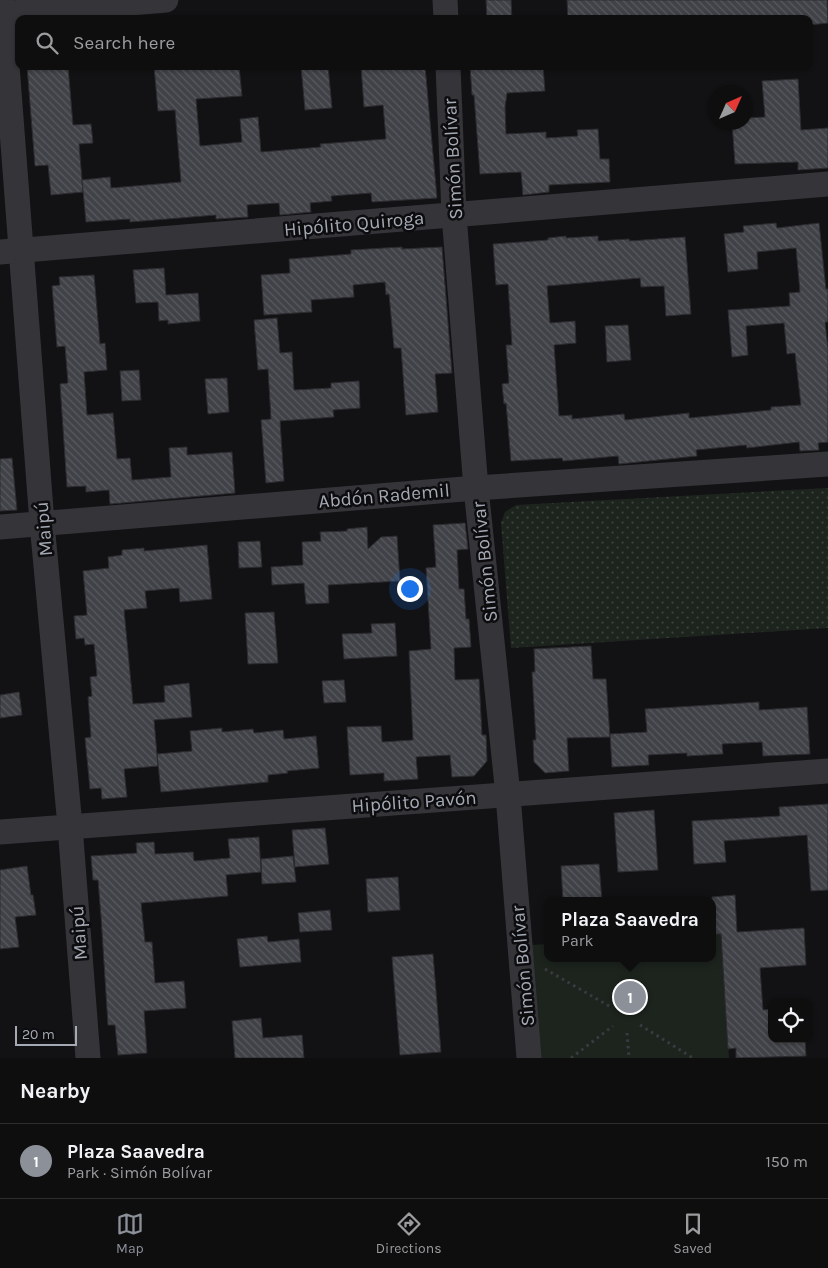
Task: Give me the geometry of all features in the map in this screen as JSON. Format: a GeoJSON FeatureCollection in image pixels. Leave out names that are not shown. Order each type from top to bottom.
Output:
{"type":"FeatureCollection","features":[{"type":"Feature","properties":{"kind":"street"},"geometry":{"type":"LineString","coordinates":[[2,9],[166,0]]}},
{"type":"Feature","properties":{"kind":"street"},"geometry":{"type":"LineString","coordinates":[[445,0],[446,15]]}},
{"type":"Feature","properties":{"kind":"street","name":"Maipú"},"geometry":{"type":"LineString","coordinates":[[2,9],[11,251],[42,523],[70,826],[88,1058]]}},
{"type":"Feature","properties":{"kind":"street","name":"Simón Bolívar"},"geometry":{"type":"LineString","coordinates":[[448,70],[454,215],[476,488],[508,795],[529,1058]]}},
{"type":"Feature","properties":{"kind":"street","name":"Hipólito Quiroga"},"geometry":{"type":"LineString","coordinates":[[11,251],[828,184]]}},
{"type":"Feature","properties":{"kind":"street","name":"Abdón Rademil"},"geometry":{"type":"LineString","coordinates":[[0,527],[476,488],[828,464]]}},
{"type":"Feature","properties":{"kind":"street","name":"Hipólito Pavón"},"geometry":{"type":"LineString","coordinates":[[0,832],[828,771]]}},
{"type":"Feature","properties":{"kind":"path"},"geometry":{"type":"LineString","coordinates":[[521,956],[611,1008]]}},
{"type":"Feature","properties":{"kind":"path"},"geometry":{"type":"LineString","coordinates":[[640,1025],[693,1058]]}},
{"type":"Feature","properties":{"kind":"path"},"geometry":{"type":"LineString","coordinates":[[571,1058],[613,1026]]}},
{"type":"Feature","properties":{"kind":"path"},"geometry":{"type":"LineString","coordinates":[[627,1033],[629,1058]]}},
{"type":"Feature","properties":{"kind":"shaded area"},"geometry":{"type":"Polygon","coordinates":[[[828,488],[828,628],[511,648],[501,523],[505,512],[516,505],[828,488]]]}},
{"type":"Feature","properties":{"kind":"shaded area"},"geometry":{"type":"Polygon","coordinates":[[[716,934],[721,934],[729,1058],[540,1058],[532,945],[544,944],[544,962],[716,962],[716,934]]]}},
{"type":"Feature","properties":{"kind":"building"},"geometry":{"type":"Polygon","coordinates":[[[486,0],[511,0],[512,15],[487,15],[486,0]]]}},
{"type":"Feature","properties":{"kind":"building"},"geometry":{"type":"Polygon","coordinates":[[[567,0],[827,0],[828,23],[813,25],[813,15],[568,15],[567,0]]]}},
{"type":"Feature","properties":{"kind":"building"},"geometry":{"type":"Polygon","coordinates":[[[27,70],[68,70],[73,125],[91,124],[93,143],[79,144],[83,192],[51,195],[48,165],[35,166],[27,70]]]}},
{"type":"Feature","properties":{"kind":"building"},"geometry":{"type":"Polygon","coordinates":[[[154,70],[239,70],[242,96],[196,99],[200,146],[242,142],[240,119],[258,117],[261,152],[321,147],[320,144],[386,139],[383,105],[364,107],[361,70],[425,70],[437,198],[372,202],[371,193],[331,196],[332,201],[310,203],[311,212],[280,215],[279,203],[247,205],[248,217],[216,219],[216,215],[130,222],[130,219],[86,222],[82,180],[110,177],[111,188],[181,182],[175,110],[158,111],[154,70]]]}},
{"type":"Feature","properties":{"kind":"building"},"geometry":{"type":"Polygon","coordinates":[[[301,70],[328,70],[332,108],[305,110],[301,70]]]}},
{"type":"Feature","properties":{"kind":"building"},"geometry":{"type":"Polygon","coordinates":[[[470,70],[543,70],[545,91],[507,93],[505,107],[506,134],[546,132],[546,138],[578,136],[577,130],[598,129],[600,159],[609,159],[610,182],[549,185],[549,192],[523,195],[521,172],[480,174],[474,95],[472,95],[470,70]]]}},
{"type":"Feature","properties":{"kind":"building"},"geometry":{"type":"Polygon","coordinates":[[[798,79],[801,130],[828,128],[828,168],[798,170],[798,162],[735,164],[733,130],[753,130],[753,118],[765,117],[762,81],[798,79]]]}},
{"type":"Feature","properties":{"kind":"building"},"geometry":{"type":"Polygon","coordinates":[[[776,223],[777,228],[819,223],[826,289],[828,289],[828,322],[825,322],[828,348],[828,442],[818,443],[819,450],[800,451],[799,442],[747,448],[746,445],[696,450],[697,456],[619,464],[618,456],[563,461],[562,458],[511,461],[506,403],[504,404],[502,384],[509,383],[506,345],[512,345],[508,284],[496,285],[493,244],[548,240],[548,238],[566,236],[566,238],[598,236],[598,241],[685,237],[691,314],[666,316],[664,286],[641,287],[640,278],[547,286],[550,323],[575,321],[576,343],[554,345],[559,416],[572,415],[572,419],[624,414],[625,420],[689,413],[689,418],[771,410],[771,407],[801,405],[795,353],[787,354],[784,323],[746,326],[748,355],[732,357],[728,310],[790,306],[789,293],[800,292],[796,248],[757,252],[758,269],[728,272],[724,234],[744,232],[743,226],[776,223]]]}},
{"type":"Feature","properties":{"kind":"building"},"geometry":{"type":"Polygon","coordinates":[[[402,247],[402,249],[442,247],[452,373],[435,374],[438,412],[406,415],[401,348],[394,348],[389,294],[386,295],[385,282],[353,285],[354,297],[311,300],[312,312],[264,315],[261,275],[290,273],[289,259],[351,254],[351,250],[402,247]]]}},
{"type":"Feature","properties":{"kind":"building"},"geometry":{"type":"Polygon","coordinates":[[[164,268],[166,295],[198,293],[200,321],[168,324],[168,320],[159,321],[158,302],[136,303],[133,270],[164,268]]]}},
{"type":"Feature","properties":{"kind":"building"},"geometry":{"type":"Polygon","coordinates":[[[94,275],[100,344],[105,343],[107,370],[84,372],[87,415],[113,413],[117,459],[130,458],[132,480],[171,477],[169,448],[187,447],[187,455],[232,452],[235,493],[110,504],[109,490],[86,492],[86,486],[67,487],[60,384],[68,383],[65,346],[57,347],[52,286],[60,285],[59,277],[94,275]]]}},
{"type":"Feature","properties":{"kind":"building"},"geometry":{"type":"Polygon","coordinates":[[[277,318],[280,353],[292,352],[294,390],[331,388],[331,383],[359,381],[360,408],[333,410],[334,417],[280,421],[284,481],[266,483],[261,420],[271,419],[268,369],[258,370],[254,320],[277,318]]]}},
{"type":"Feature","properties":{"kind":"building"},"geometry":{"type":"Polygon","coordinates":[[[628,325],[631,360],[607,362],[605,326],[628,325]]]}},
{"type":"Feature","properties":{"kind":"building"},"geometry":{"type":"Polygon","coordinates":[[[139,370],[141,400],[122,401],[120,371],[139,370]]]}},
{"type":"Feature","properties":{"kind":"building"},"geometry":{"type":"Polygon","coordinates":[[[227,378],[229,412],[208,414],[205,379],[227,378]]]}},
{"type":"Feature","properties":{"kind":"building"},"geometry":{"type":"Polygon","coordinates":[[[12,458],[17,510],[0,511],[0,459],[12,458]]]}},
{"type":"Feature","properties":{"kind":"building"},"geometry":{"type":"Polygon","coordinates":[[[465,523],[468,549],[457,550],[459,589],[464,589],[466,619],[469,619],[471,647],[454,648],[455,680],[479,679],[482,735],[486,735],[487,761],[474,776],[452,777],[450,755],[416,757],[418,779],[384,781],[384,773],[350,775],[347,727],[381,726],[382,742],[413,740],[409,651],[431,649],[426,568],[436,567],[433,525],[465,523]]]}},
{"type":"Feature","properties":{"kind":"building"},"geometry":{"type":"Polygon","coordinates":[[[367,527],[368,549],[381,537],[397,536],[400,581],[328,585],[329,603],[306,604],[304,583],[272,585],[271,567],[303,565],[302,542],[321,541],[320,532],[347,531],[347,529],[367,527]]]}},
{"type":"Feature","properties":{"kind":"building"},"geometry":{"type":"Polygon","coordinates":[[[260,541],[262,567],[239,568],[238,542],[260,541]]]}},
{"type":"Feature","properties":{"kind":"building"},"geometry":{"type":"Polygon","coordinates":[[[207,545],[212,599],[180,602],[179,588],[145,591],[147,608],[124,610],[133,704],[165,702],[164,686],[189,683],[192,717],[154,720],[158,766],[124,769],[127,797],[102,799],[101,788],[90,789],[85,738],[91,737],[88,697],[92,696],[90,677],[97,676],[94,644],[85,645],[84,638],[76,639],[74,616],[87,615],[83,571],[109,568],[108,557],[122,555],[122,550],[144,548],[144,551],[207,545]]]}},
{"type":"Feature","properties":{"kind":"building"},"geometry":{"type":"Polygon","coordinates":[[[274,612],[278,663],[248,664],[245,613],[274,612]]]}},
{"type":"Feature","properties":{"kind":"building"},"geometry":{"type":"Polygon","coordinates":[[[395,623],[397,656],[344,659],[342,634],[372,633],[371,624],[395,623]]]}},
{"type":"Feature","properties":{"kind":"building"},"geometry":{"type":"Polygon","coordinates":[[[591,646],[593,679],[606,679],[610,737],[567,738],[569,771],[545,773],[534,762],[533,740],[536,740],[532,672],[535,672],[534,649],[591,646]]]}},
{"type":"Feature","properties":{"kind":"building"},"geometry":{"type":"Polygon","coordinates":[[[344,680],[346,702],[324,703],[322,681],[344,680]]]}},
{"type":"Feature","properties":{"kind":"building"},"geometry":{"type":"Polygon","coordinates":[[[19,692],[22,715],[0,718],[0,695],[19,692]]]}},
{"type":"Feature","properties":{"kind":"building"},"geometry":{"type":"Polygon","coordinates":[[[759,702],[759,710],[807,707],[810,754],[763,756],[762,742],[722,744],[723,754],[687,756],[687,753],[648,755],[649,765],[612,767],[610,734],[647,732],[645,709],[759,702]]]}},
{"type":"Feature","properties":{"kind":"building"},"geometry":{"type":"Polygon","coordinates":[[[222,728],[222,732],[253,729],[254,733],[283,730],[284,739],[316,736],[319,768],[268,775],[268,782],[161,792],[157,754],[192,751],[190,731],[222,728]]]}},
{"type":"Feature","properties":{"kind":"building"},"geometry":{"type":"Polygon","coordinates":[[[828,804],[828,890],[811,891],[807,835],[724,841],[726,862],[694,864],[692,821],[780,816],[779,807],[828,804]]]}},
{"type":"Feature","properties":{"kind":"building"},"geometry":{"type":"Polygon","coordinates":[[[654,810],[658,870],[618,872],[614,813],[654,810]]]}},
{"type":"Feature","properties":{"kind":"building"},"geometry":{"type":"Polygon","coordinates":[[[325,828],[329,864],[295,867],[292,830],[325,828]]]}},
{"type":"Feature","properties":{"kind":"building"},"geometry":{"type":"Polygon","coordinates":[[[259,837],[261,872],[226,875],[228,896],[141,903],[145,942],[152,942],[155,983],[184,981],[186,1008],[144,1011],[147,1053],[118,1055],[115,1025],[108,1025],[98,880],[93,880],[91,856],[137,853],[136,843],[154,842],[155,854],[193,852],[194,861],[230,858],[228,839],[259,837]]]}},
{"type":"Feature","properties":{"kind":"building"},"geometry":{"type":"Polygon","coordinates":[[[293,856],[296,882],[262,884],[261,859],[293,856]]]}},
{"type":"Feature","properties":{"kind":"building"},"geometry":{"type":"Polygon","coordinates":[[[599,864],[602,897],[563,897],[561,866],[599,864]]]}},
{"type":"Feature","properties":{"kind":"building"},"geometry":{"type":"Polygon","coordinates":[[[27,866],[36,915],[15,917],[19,947],[0,949],[0,870],[27,866]]]}},
{"type":"Feature","properties":{"kind":"building"},"geometry":{"type":"Polygon","coordinates":[[[398,877],[400,910],[368,912],[366,879],[398,877]]]}},
{"type":"Feature","properties":{"kind":"building"},"geometry":{"type":"Polygon","coordinates":[[[735,895],[737,932],[804,928],[806,965],[760,968],[763,1010],[768,1009],[768,1043],[805,1043],[806,1056],[736,1058],[736,1048],[728,1049],[721,934],[716,934],[716,897],[712,897],[735,895]]]}},
{"type":"Feature","properties":{"kind":"building"},"geometry":{"type":"Polygon","coordinates":[[[330,910],[332,930],[300,932],[298,913],[330,910]]]}},
{"type":"Feature","properties":{"kind":"building"},"geometry":{"type":"Polygon","coordinates":[[[267,936],[268,942],[299,939],[301,962],[240,967],[237,939],[267,936]]]}},
{"type":"Feature","properties":{"kind":"building"},"geometry":{"type":"Polygon","coordinates":[[[433,954],[441,1052],[400,1055],[392,957],[433,954]]]}},
{"type":"Feature","properties":{"kind":"building"},"geometry":{"type":"Polygon","coordinates":[[[261,1018],[263,1038],[302,1035],[304,1058],[235,1058],[232,1021],[261,1018]]]}},
{"type":"Feature","properties":{"kind":"place","name":"Plaza Saavedra"},"geometry":{"type":"Point","coordinates":[630,997]}}]}
